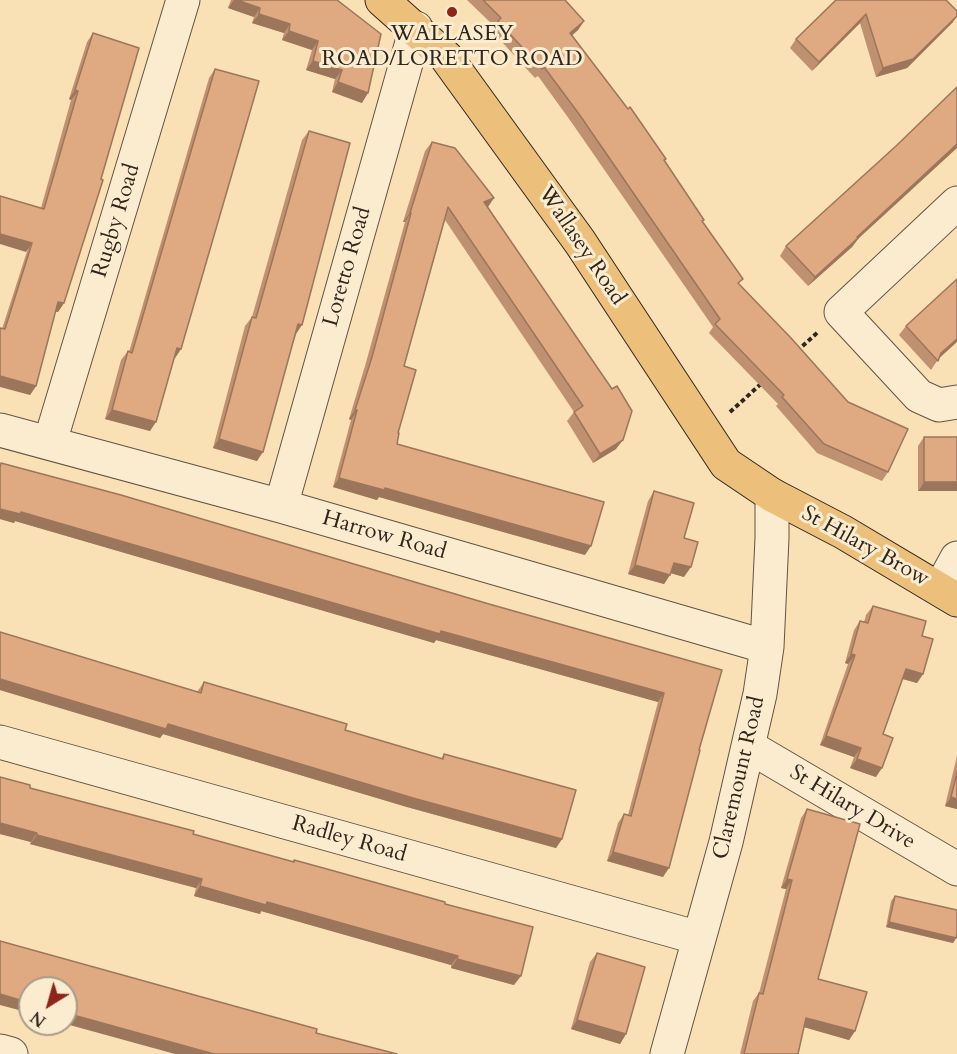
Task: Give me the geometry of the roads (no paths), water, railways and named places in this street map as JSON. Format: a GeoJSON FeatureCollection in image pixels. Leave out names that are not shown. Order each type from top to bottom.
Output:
{"type":"FeatureCollection","features":[{"type":"Feature","properties":{"kind":"main road","name":"Wallasey Road"},"geometry":{"type":"LineString","coordinates":[[382,0],[446,57],[580,243],[726,464],[772,495]]}},
{"type":"Feature","properties":{"kind":"main road","name":"St Hilary Brow"},"geometry":{"type":"LineString","coordinates":[[772,495],[843,532],[949,594]]}},
{"type":"Feature","properties":{"kind":"street","name":"Rugby Road"},"geometry":{"type":"LineString","coordinates":[[50,442],[183,0]]}},
{"type":"Feature","properties":{"kind":"street","name":"Loretto Road"},"geometry":{"type":"LineString","coordinates":[[281,506],[416,28]]}},
{"type":"Feature","properties":{"kind":"street"},"geometry":{"type":"LineString","coordinates":[[957,203],[841,312],[919,396],[939,405],[957,402]]}},
{"type":"Feature","properties":{"kind":"street","name":"Harrow Road"},"geometry":{"type":"LineString","coordinates":[[0,430],[281,506],[767,647]]}},
{"type":"Feature","properties":{"kind":"street","name":"Claremount Road"},"geometry":{"type":"LineString","coordinates":[[667,1054],[726,842],[760,694],[767,647],[772,495]]}},
{"type":"Feature","properties":{"kind":"street"},"geometry":{"type":"LineString","coordinates":[[949,594],[957,558]]}},
{"type":"Feature","properties":{"kind":"street","name":"Radley Road"},"geometry":{"type":"LineString","coordinates":[[0,742],[699,938]]}},
{"type":"Feature","properties":{"kind":"street","name":"St Hilary Drive"},"geometry":{"type":"LineString","coordinates":[[748,746],[957,869]]}},
{"type":"Feature","properties":{"kind":"street"},"geometry":{"type":"LineString","coordinates":[[0,1051],[11,1054]]}},
{"type":"Feature","properties":{"kind":"place","name":"WALLASEY ROAD/LORETTO ROAD"},"geometry":{"type":"Point","coordinates":[452,12]}}]}
